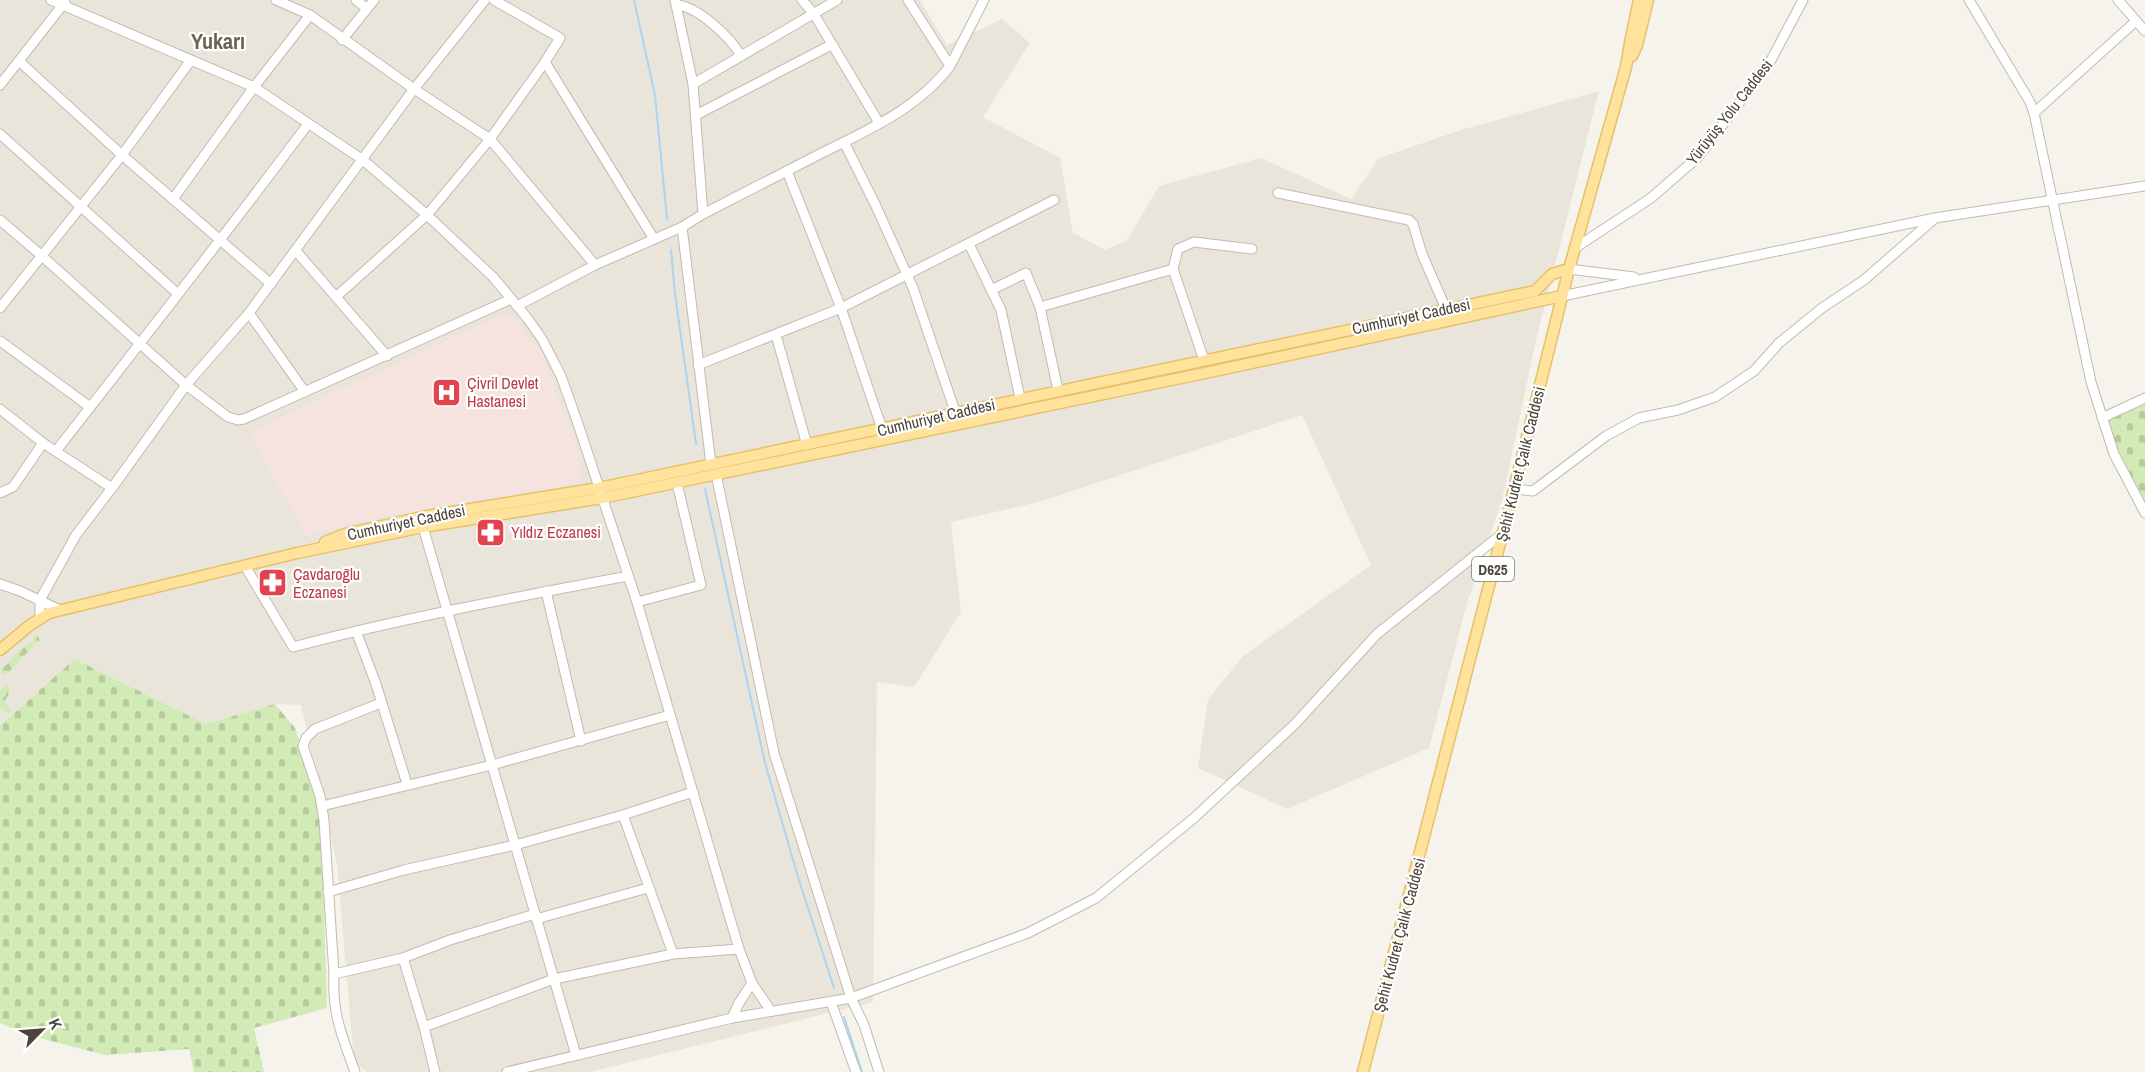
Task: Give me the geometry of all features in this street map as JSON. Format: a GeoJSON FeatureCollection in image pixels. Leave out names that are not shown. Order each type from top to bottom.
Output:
{"type":"FeatureCollection","features":[{"type":"Feature","properties":{"kind":"main road","name":"Şehit Kudret Çalık Caddesi"},"geometry":{"type":"LineString","coordinates":[[1363,1072],[1569,269],[1626,67],[1639,0]]}},
{"type":"Feature","properties":{"kind":"main road","name":"Şehit Kudret Çalık Caddesi"},"geometry":{"type":"LineString","coordinates":[[1626,67],[1637,45],[1648,0]]}},
{"type":"Feature","properties":{"kind":"main road","name":"Cumhuriyet Caddesi"},"geometry":{"type":"LineString","coordinates":[[0,650],[40,618],[60,610],[297,553],[423,526],[601,493],[713,469],[955,411],[1535,291],[1552,274],[1569,269]]}},
{"type":"Feature","properties":{"kind":"main road","name":"Cumhuriyet Caddesi"},"geometry":{"type":"LineString","coordinates":[[297,553],[345,534],[406,520],[677,483],[713,469],[886,440],[1562,296]]}},
{"type":"Feature","properties":{"kind":"street"},"geometry":{"type":"LineString","coordinates":[[51,0],[65,3],[254,87],[363,160],[427,214],[473,257],[542,339],[561,376],[637,602],[739,949],[752,983],[771,1011]]}},
{"type":"Feature","properties":{"kind":"street"},"geometry":{"type":"LineString","coordinates":[[276,0],[310,15],[342,40],[490,139],[595,265]]}},
{"type":"Feature","properties":{"kind":"street"},"geometry":{"type":"LineString","coordinates":[[356,0],[367,9]]}},
{"type":"Feature","properties":{"kind":"street"},"geometry":{"type":"LineString","coordinates":[[342,40],[374,0]]}},
{"type":"Feature","properties":{"kind":"street"},"geometry":{"type":"LineString","coordinates":[[40,618],[40,600],[76,535],[186,385],[249,313],[414,89],[485,0]]}},
{"type":"Feature","properties":{"kind":"street"},"geometry":{"type":"LineString","coordinates":[[337,296],[427,214],[490,139],[560,38],[494,0]]}},
{"type":"Feature","properties":{"kind":"street"},"geometry":{"type":"LineString","coordinates":[[802,0],[814,14],[879,123]]}},
{"type":"Feature","properties":{"kind":"street"},"geometry":{"type":"LineString","coordinates":[[693,84],[837,0]]}},
{"type":"Feature","properties":{"kind":"street"},"geometry":{"type":"LineString","coordinates":[[908,0],[950,66]]}},
{"type":"Feature","properties":{"kind":"street"},"geometry":{"type":"LineString","coordinates":[[0,220],[186,385],[228,417],[238,420],[514,303],[682,227],[879,123],[919,100],[930,90],[950,66],[984,0]]}},
{"type":"Feature","properties":{"kind":"street","name":"Yürüyüş Yolu Caddesi"},"geometry":{"type":"LineString","coordinates":[[1575,248],[1652,198],[1698,157],[1770,62],[1803,0]]}},
{"type":"Feature","properties":{"kind":"street"},"geometry":{"type":"LineString","coordinates":[[1969,0],[2030,102],[2034,113],[2091,382],[2114,454],[2145,513]]}},
{"type":"Feature","properties":{"kind":"street"},"geometry":{"type":"LineString","coordinates":[[2118,0],[2145,31]]}},
{"type":"Feature","properties":{"kind":"street"},"geometry":{"type":"LineString","coordinates":[[0,86],[65,3]]}},
{"type":"Feature","properties":{"kind":"street"},"geometry":{"type":"LineString","coordinates":[[675,3],[693,9],[728,38],[741,56]]}},
{"type":"Feature","properties":{"kind":"street"},"geometry":{"type":"LineString","coordinates":[[675,3],[693,84],[703,214]]}},
{"type":"Feature","properties":{"kind":"street"},"geometry":{"type":"LineString","coordinates":[[173,199],[254,87],[310,15]]}},
{"type":"Feature","properties":{"kind":"street"},"geometry":{"type":"LineString","coordinates":[[2034,113],[2136,21]]}},
{"type":"Feature","properties":{"kind":"street"},"geometry":{"type":"LineString","coordinates":[[696,115],[831,45]]}},
{"type":"Feature","properties":{"kind":"street"},"geometry":{"type":"LineString","coordinates":[[0,308],[123,155],[191,60]]}},
{"type":"Feature","properties":{"kind":"street"},"geometry":{"type":"LineString","coordinates":[[20,62],[271,284]]}},
{"type":"Feature","properties":{"kind":"street"},"geometry":{"type":"LineString","coordinates":[[545,62],[654,239]]}},
{"type":"Feature","properties":{"kind":"street"},"geometry":{"type":"LineString","coordinates":[[56,451],[221,240],[308,123]]}},
{"type":"Feature","properties":{"kind":"street"},"geometry":{"type":"LineString","coordinates":[[0,134],[178,294]]}},
{"type":"Feature","properties":{"kind":"street"},"geometry":{"type":"LineString","coordinates":[[844,142],[876,204],[913,288],[959,423]]}},
{"type":"Feature","properties":{"kind":"street"},"geometry":{"type":"LineString","coordinates":[[787,171],[840,308],[882,429]]}},
{"type":"Feature","properties":{"kind":"street"},"geometry":{"type":"LineString","coordinates":[[1562,296],[1935,218],[2145,187]]}},
{"type":"Feature","properties":{"kind":"street"},"geometry":{"type":"LineString","coordinates":[[1278,193],[1409,220],[1413,224],[1422,254],[1446,309]]}},
{"type":"Feature","properties":{"kind":"street"},"geometry":{"type":"LineString","coordinates":[[698,365],[840,308],[1054,200]]}},
{"type":"Feature","properties":{"kind":"street"},"geometry":{"type":"LineString","coordinates":[[1514,489],[1533,491],[1606,436],[1640,418],[1678,410],[1715,397],[1754,371],[1779,343],[1822,308],[1864,280],[1935,218]]}},
{"type":"Feature","properties":{"kind":"street"},"geometry":{"type":"LineString","coordinates":[[682,227],[713,469],[774,753],[851,998],[864,1025],[879,1072]]}},
{"type":"Feature","properties":{"kind":"street"},"geometry":{"type":"LineString","coordinates":[[1204,360],[1173,269],[1179,249],[1194,242],[1252,249]]}},
{"type":"Feature","properties":{"kind":"street"},"geometry":{"type":"LineString","coordinates":[[969,244],[1001,310],[1020,398]]}},
{"type":"Feature","properties":{"kind":"street"},"geometry":{"type":"LineString","coordinates":[[296,251],[387,356]]}},
{"type":"Feature","properties":{"kind":"street"},"geometry":{"type":"LineString","coordinates":[[1040,307],[1173,269]]}},
{"type":"Feature","properties":{"kind":"street"},"geometry":{"type":"LineString","coordinates":[[1569,269],[1642,278]]}},
{"type":"Feature","properties":{"kind":"street"},"geometry":{"type":"LineString","coordinates":[[992,290],[1026,273],[1040,307],[1058,390]]}},
{"type":"Feature","properties":{"kind":"street"},"geometry":{"type":"LineString","coordinates":[[249,313],[305,392]]}},
{"type":"Feature","properties":{"kind":"street"},"geometry":{"type":"LineString","coordinates":[[776,335],[807,445]]}},
{"type":"Feature","properties":{"kind":"street"},"geometry":{"type":"LineString","coordinates":[[0,341],[90,407]]}},
{"type":"Feature","properties":{"kind":"street"},"geometry":{"type":"LineString","coordinates":[[2102,418],[2145,398]]}},
{"type":"Feature","properties":{"kind":"street"},"geometry":{"type":"LineString","coordinates":[[0,409],[43,443],[112,488]]}},
{"type":"Feature","properties":{"kind":"street"},"geometry":{"type":"LineString","coordinates":[[0,493],[14,487],[43,443]]}},
{"type":"Feature","properties":{"kind":"street"},"geometry":{"type":"LineString","coordinates":[[637,602],[701,585],[677,483]]}},
{"type":"Feature","properties":{"kind":"street"},"geometry":{"type":"LineString","coordinates":[[423,526],[576,1055]]}},
{"type":"Feature","properties":{"kind":"street"},"geometry":{"type":"LineString","coordinates":[[507,1072],[732,1018],[851,998],[1028,933],[1096,898],[1194,818],[1294,724],[1377,634],[1503,533]]}},
{"type":"Feature","properties":{"kind":"street"},"geometry":{"type":"LineString","coordinates":[[245,566],[293,647],[356,631],[628,576]]}},
{"type":"Feature","properties":{"kind":"street"},"geometry":{"type":"LineString","coordinates":[[0,584],[60,610]]}},
{"type":"Feature","properties":{"kind":"street"},"geometry":{"type":"LineString","coordinates":[[546,591],[581,741]]}},
{"type":"Feature","properties":{"kind":"street"},"geometry":{"type":"LineString","coordinates":[[356,631],[407,784]]}},
{"type":"Feature","properties":{"kind":"street"},"geometry":{"type":"LineString","coordinates":[[355,1072],[336,1015],[333,998],[334,974],[322,806],[303,746],[306,738],[315,729],[381,703]]}},
{"type":"Feature","properties":{"kind":"street"},"geometry":{"type":"LineString","coordinates":[[322,806],[492,765],[670,715]]}},
{"type":"Feature","properties":{"kind":"street"},"geometry":{"type":"LineString","coordinates":[[328,892],[404,870],[515,845],[693,792]]}},
{"type":"Feature","properties":{"kind":"street"},"geometry":{"type":"LineString","coordinates":[[623,814],[673,954]]}},
{"type":"Feature","properties":{"kind":"street"},"geometry":{"type":"LineString","coordinates":[[334,974],[403,958],[450,940],[648,888]]}},
{"type":"Feature","properties":{"kind":"street"},"geometry":{"type":"LineString","coordinates":[[424,1027],[554,979],[673,954],[739,949]]}},
{"type":"Feature","properties":{"kind":"street"},"geometry":{"type":"LineString","coordinates":[[403,958],[435,1072]]}},
{"type":"Feature","properties":{"kind":"street"},"geometry":{"type":"LineString","coordinates":[[732,1018],[752,983]]}},
{"type":"Feature","properties":{"kind":"street"},"geometry":{"type":"LineString","coordinates":[[831,1002],[856,1072]]}},
{"type":"Feature","properties":{"kind":"shaded area"},"geometry":{"type":"Polygon","coordinates":[[[0,0],[920,0],[947,45],[1002,19],[1030,43],[983,117],[1060,158],[1073,233],[1105,250],[1127,240],[1159,186],[1261,158],[1351,199],[1379,158],[1461,130],[1599,91],[1536,340],[1502,500],[1467,603],[1429,748],[1287,809],[1198,768],[1208,699],[1242,657],[1371,565],[1302,415],[1039,502],[951,522],[961,612],[914,687],[877,682],[873,1002],[590,1072],[367,1072],[354,1061],[337,864],[301,705],[275,704],[206,724],[76,659],[0,724],[0,0]]]}},
{"type":"Feature","properties":{"kind":"shaded area","name":"Çivril Devlet Hastanesi"},"geometry":{"type":"Polygon","coordinates":[[[501,315],[514,318],[542,352],[582,463],[578,483],[375,518],[306,536],[250,432],[501,315]]]}},
{"type":"Feature","properties":{"kind":"green space"},"geometry":{"type":"Polygon","coordinates":[[[2145,395],[2145,506],[2130,479],[2103,417],[2145,395]]]}},
{"type":"Feature","properties":{"kind":"green space"},"geometry":{"type":"Polygon","coordinates":[[[34,634],[40,641],[8,673],[3,675],[0,668],[8,664],[18,651],[34,641],[34,634]]]}},
{"type":"Feature","properties":{"kind":"green space"},"geometry":{"type":"Polygon","coordinates":[[[75,659],[206,724],[275,704],[295,728],[321,805],[327,1008],[254,1028],[264,1072],[194,1072],[189,1049],[105,1055],[28,1035],[0,1023],[0,725],[75,659]]]}},
{"type":"Feature","properties":{"kind":"green space"},"geometry":{"type":"Polygon","coordinates":[[[6,683],[10,692],[4,702],[12,710],[8,714],[0,707],[0,691],[6,683]]]}},
{"type":"Feature","properties":{"kind":"waterway"},"geometry":{"type":"LineString","coordinates":[[634,0],[655,95],[667,219]]}},
{"type":"Feature","properties":{"kind":"waterway"},"geometry":{"type":"LineString","coordinates":[[671,250],[696,444]]}},
{"type":"Feature","properties":{"kind":"waterway"},"geometry":{"type":"LineString","coordinates":[[705,489],[765,763],[798,877],[834,988]]}},
{"type":"Feature","properties":{"kind":"waterway"},"geometry":{"type":"LineString","coordinates":[[844,1017],[862,1072]]}},
{"type":"Feature","properties":{"kind":"place","name":"Çivril Devlet Hastanesi"},"geometry":{"type":"Point","coordinates":[446,392]}},
{"type":"Feature","properties":{"kind":"place","name":"Yıldız Eczanesi"},"geometry":{"type":"Point","coordinates":[490,532]}},
{"type":"Feature","properties":{"kind":"place","name":"Çavdaroğlu Eczanesi"},"geometry":{"type":"Point","coordinates":[272,583]}},
{"type":"Feature","properties":{"kind":"district","name":"Yukarı"},"geometry":{"type":"Point","coordinates":[218,41]}}]}
